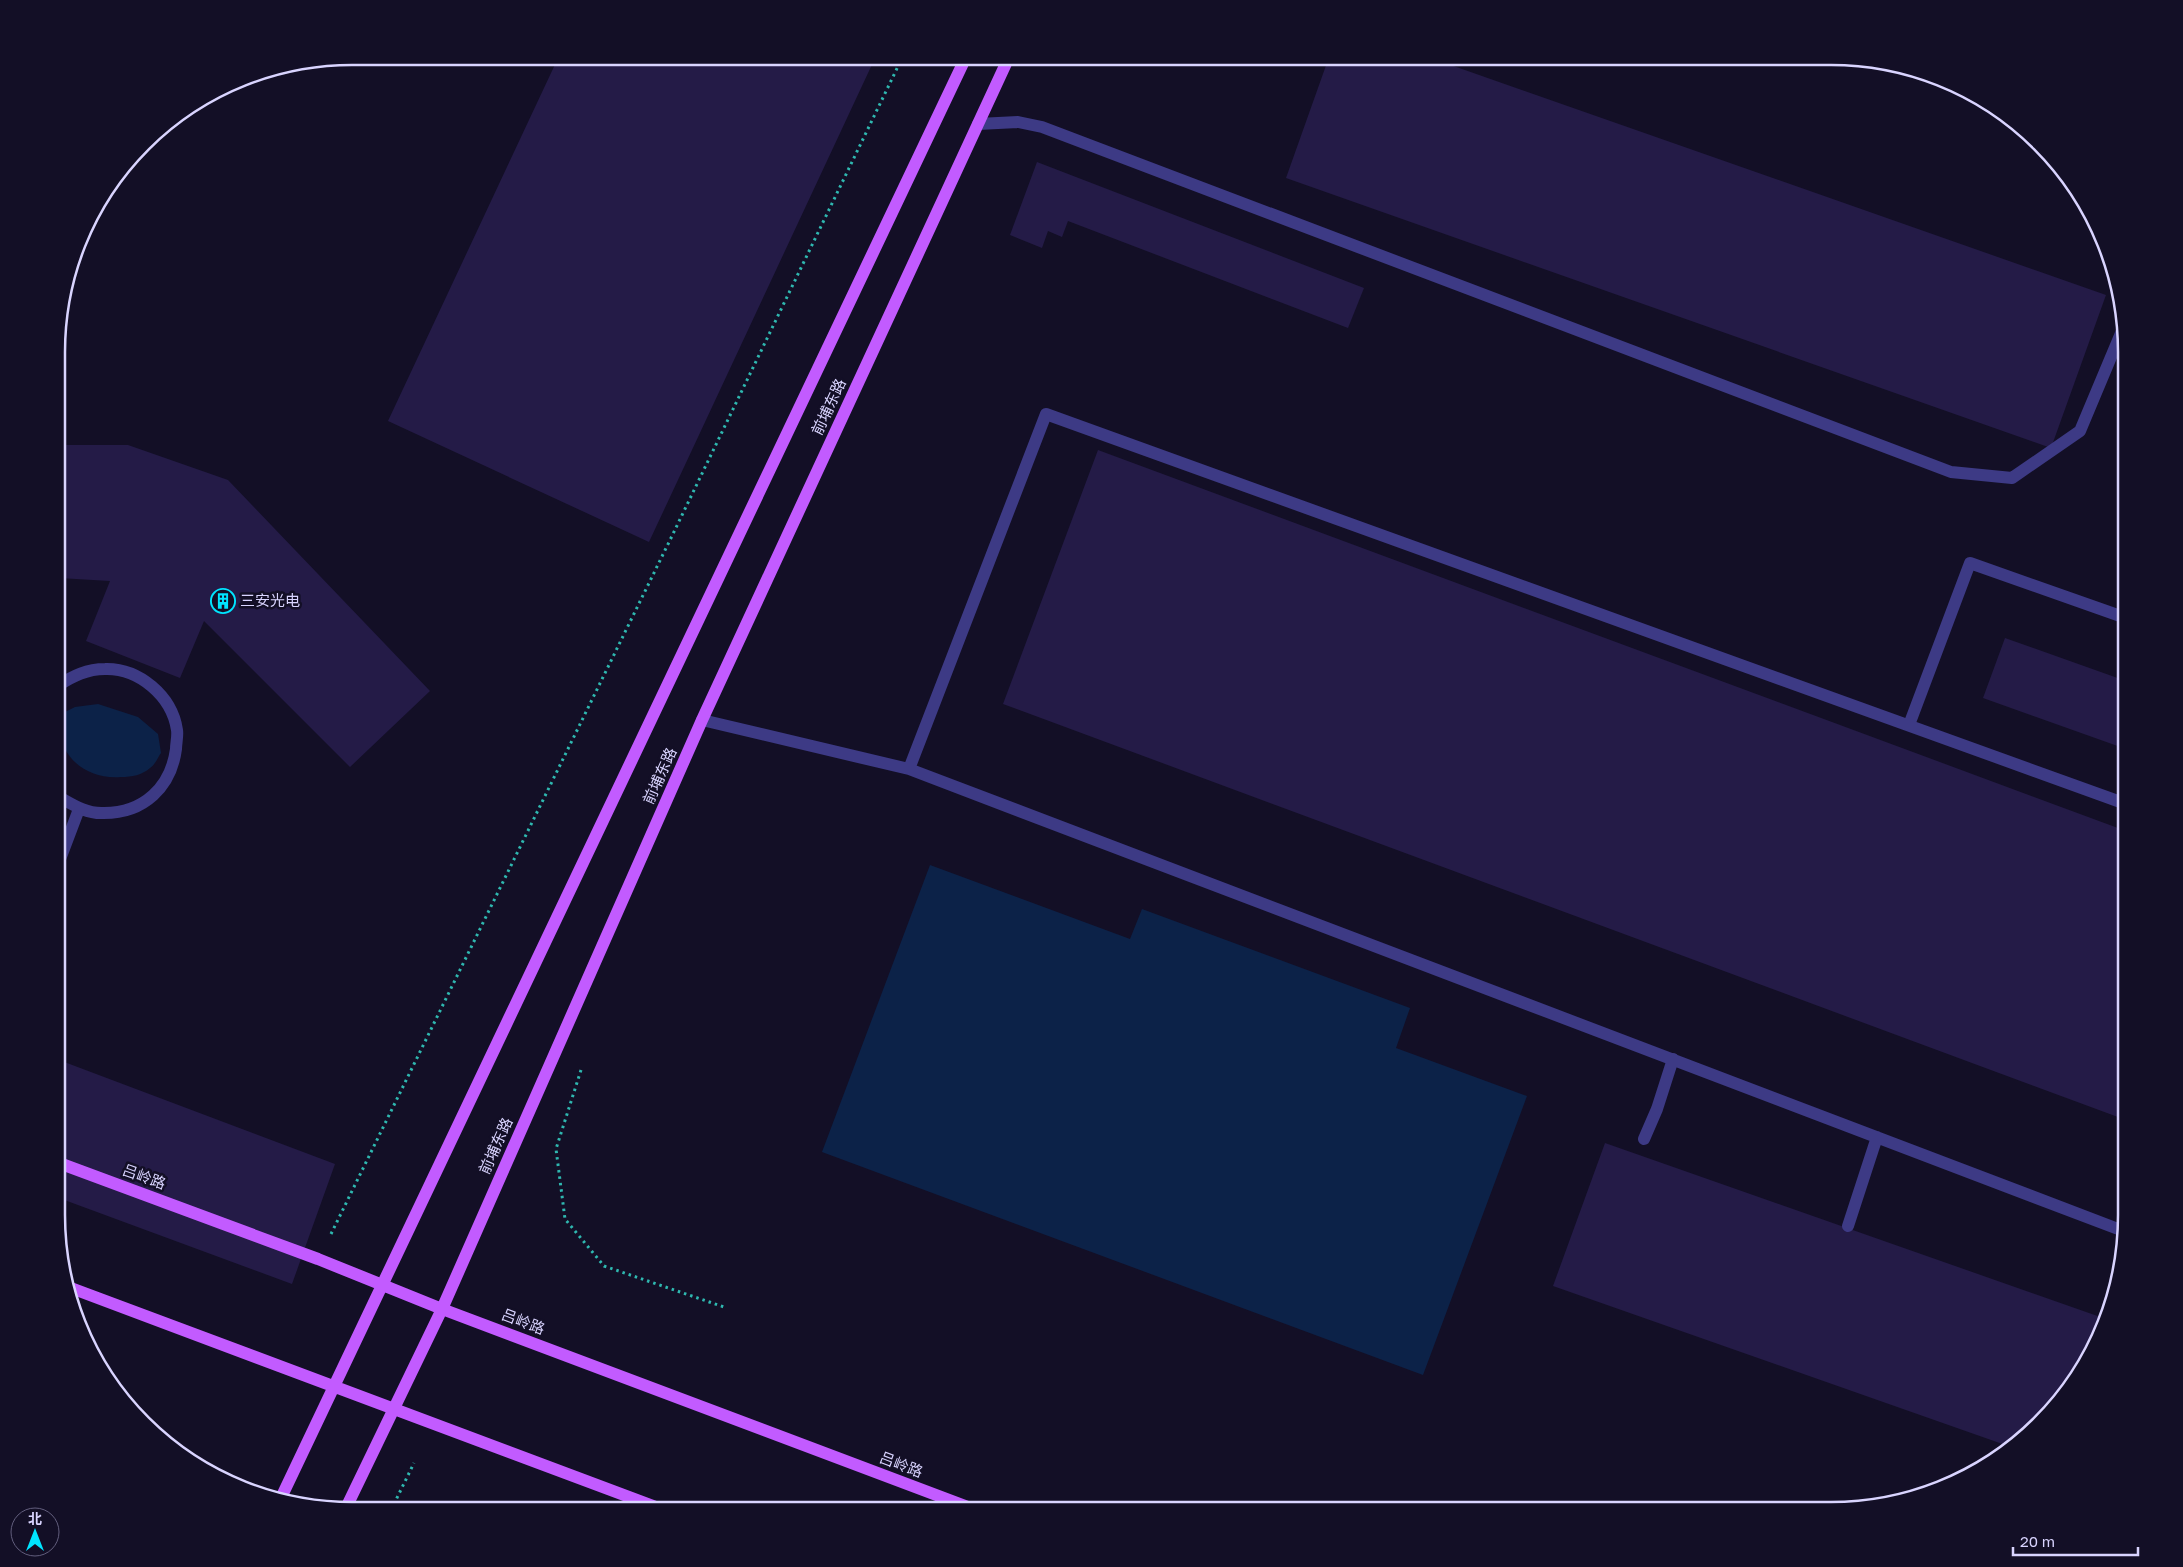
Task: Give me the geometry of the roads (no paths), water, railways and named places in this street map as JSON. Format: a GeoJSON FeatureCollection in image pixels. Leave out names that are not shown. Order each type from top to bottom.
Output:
{"type":"FeatureCollection","features":[{"type":"Feature","properties":{"kind":"main road","name":"前埔东路"},"geometry":{"type":"LineString","coordinates":[[283,1493],[962,65]]}},
{"type":"Feature","properties":{"kind":"main road","name":"前埔东路"},"geometry":{"type":"LineString","coordinates":[[349,1502],[442,1309],[702,720],[1005,65]]}},
{"type":"Feature","properties":{"kind":"main road","name":"吕岭路"},"geometry":{"type":"LineString","coordinates":[[65,1164],[318,1259],[442,1309],[955,1502]]}},
{"type":"Feature","properties":{"kind":"main road"},"geometry":{"type":"LineString","coordinates":[[75,1290],[643,1502]]}},
{"type":"Feature","properties":{"kind":"street"},"geometry":{"type":"LineString","coordinates":[[978,124],[1018,122],[1042,127],[1951,472],[2012,478],[2080,432],[2117,342]]}},
{"type":"Feature","properties":{"kind":"street"},"geometry":{"type":"LineString","coordinates":[[909,769],[1046,414],[2118,801]]}},
{"type":"Feature","properties":{"kind":"street"},"geometry":{"type":"LineString","coordinates":[[1909,726],[1970,563],[2118,615]]}},
{"type":"Feature","properties":{"kind":"street"},"geometry":{"type":"LineString","coordinates":[[65,682],[80,673],[105,669],[132,674],[154,687],[169,707],[178,730],[174,765],[166,782],[148,800],[128,810],[103,814],[79,809],[65,801]]}},
{"type":"Feature","properties":{"kind":"street"},"geometry":{"type":"LineString","coordinates":[[702,720],[909,769],[2117,1229]]}},
{"type":"Feature","properties":{"kind":"street"},"geometry":{"type":"LineString","coordinates":[[65,846],[79,809]]}},
{"type":"Feature","properties":{"kind":"street"},"geometry":{"type":"LineString","coordinates":[[1644,1139],[1658,1109],[1673,1059]]}},
{"type":"Feature","properties":{"kind":"street"},"geometry":{"type":"LineString","coordinates":[[1848,1226],[1877,1137]]}},
{"type":"Feature","properties":{"kind":"water"},"geometry":{"type":"Polygon","coordinates":[[[98,704],[138,717],[158,734],[161,753],[155,763],[140,774],[125,777],[107,777],[84,769],[74,761],[65,748],[65,712],[75,707],[98,704]]]}},
{"type":"Feature","properties":{"kind":"water"},"geometry":{"type":"Polygon","coordinates":[[[930,865],[1130,939],[1142,909],[1410,1008],[1396,1048],[1527,1096],[1423,1375],[822,1152],[930,865]]]}},
{"type":"Feature","properties":{"kind":"place","name":"三安光电"},"geometry":{"type":"Point","coordinates":[223,601]}}]}
